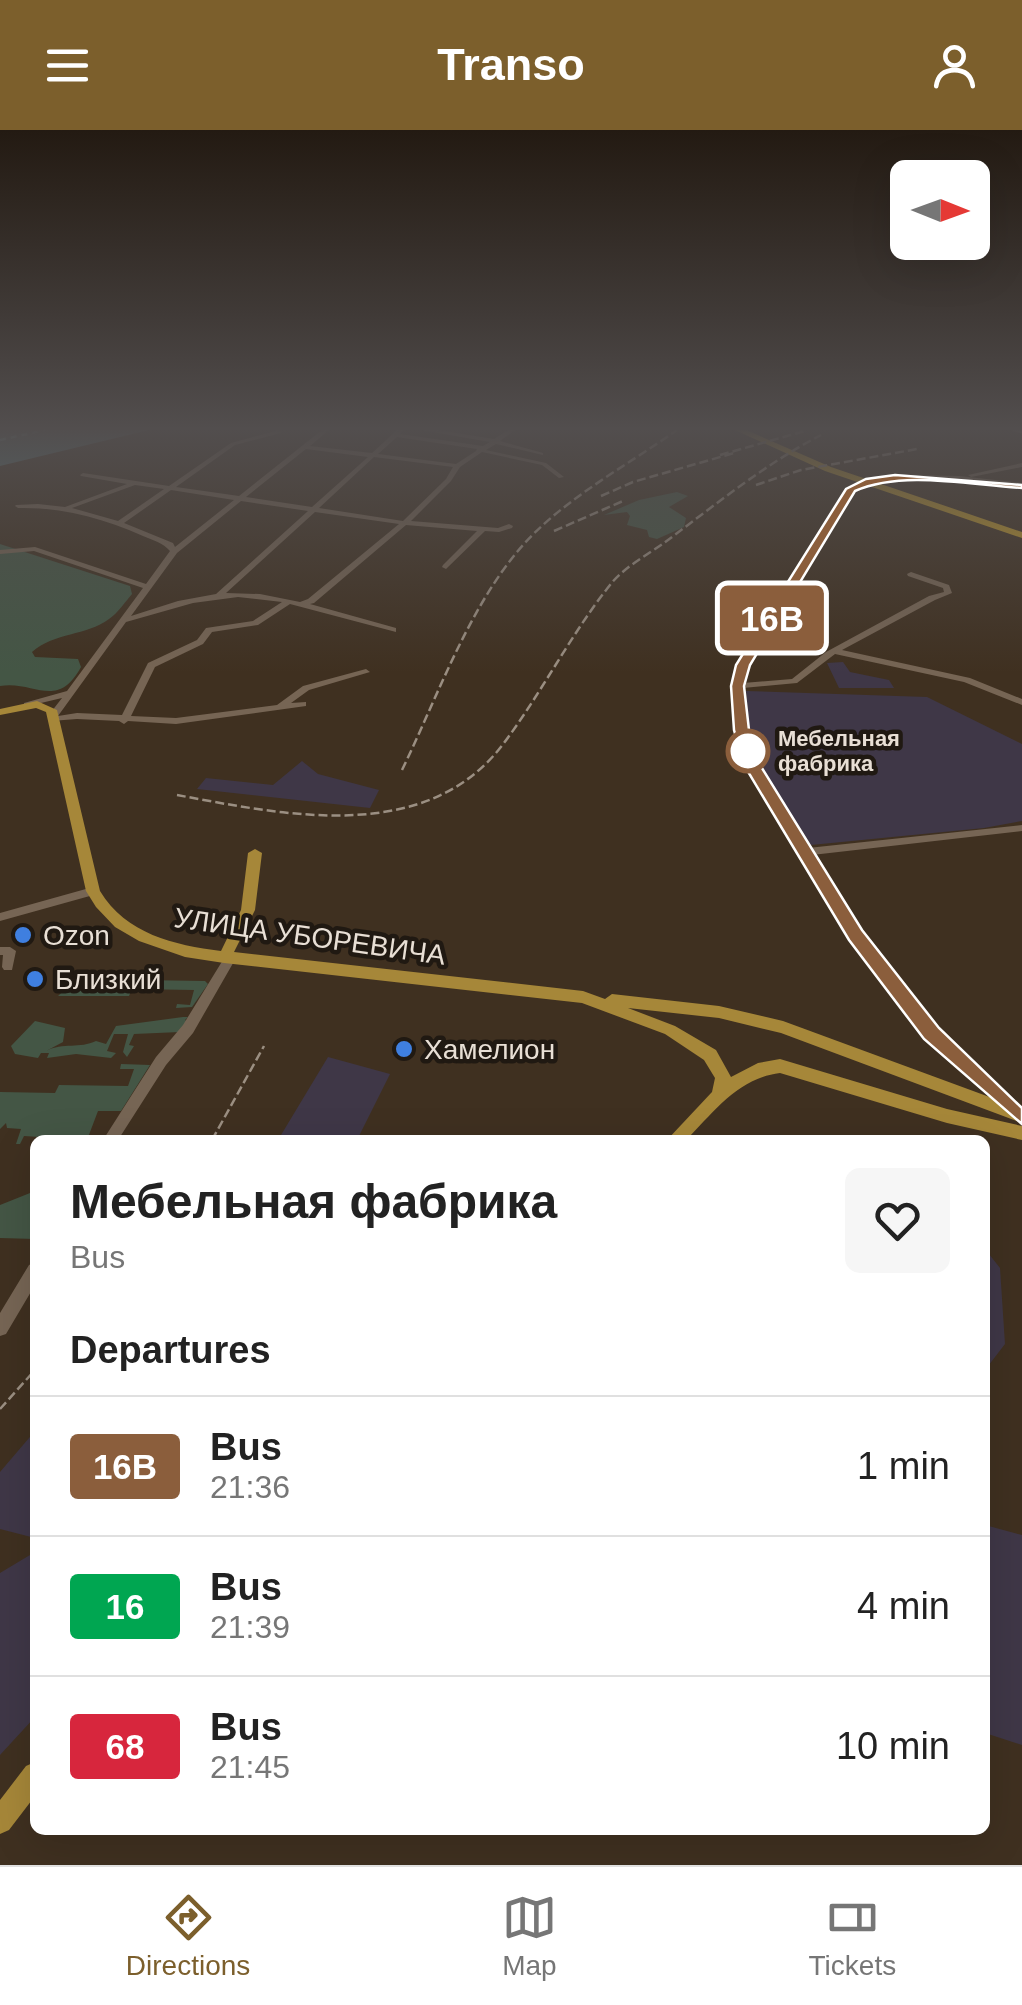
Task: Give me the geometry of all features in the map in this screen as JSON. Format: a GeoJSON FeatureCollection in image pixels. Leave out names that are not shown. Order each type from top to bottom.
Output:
{"type":"FeatureCollection","features":[{"type":"Feature","properties":{"kind":"highway"},"geometry":{"type":"LineString","coordinates":[[952,511],[1022,534]]}},
{"type":"Feature","properties":{"kind":"main road"},"geometry":{"type":"LineString","coordinates":[[0,712],[26,705],[45,706],[54,718]]}},
{"type":"Feature","properties":{"kind":"main road","name":"УЛИЦА УБОРЕВИЧА"},"geometry":{"type":"LineString","coordinates":[[54,718],[93,891],[108,914],[131,932],[184,952],[583,997],[689,1041]]}},
{"type":"Feature","properties":{"kind":"main road"},"geometry":{"type":"LineString","coordinates":[[227,958],[248,910],[255,854]]}},
{"type":"Feature","properties":{"kind":"main road"},"geometry":{"type":"LineString","coordinates":[[583,997],[696,1010],[783,1027],[983,1091],[1022,1115]]}},
{"type":"Feature","properties":{"kind":"main road"},"geometry":{"type":"LineString","coordinates":[[696,1010],[687,1014],[684,1025],[689,1041],[719,1065],[723,1077],[719,1096]]}},
{"type":"Feature","properties":{"kind":"main road"},"geometry":{"type":"LineString","coordinates":[[680,1135],[719,1096],[752,1072],[780,1066],[947,1116],[1022,1133]]}},
{"type":"Feature","properties":{"kind":"main road"},"geometry":{"type":"LineString","coordinates":[[0,1821],[30,1782]]}},
{"type":"Feature","properties":{"kind":"street"},"geometry":{"type":"LineString","coordinates":[[81,511],[120,523],[174,550]]}},
{"type":"Feature","properties":{"kind":"street"},"geometry":{"type":"LineString","coordinates":[[120,523],[138,511]]}},
{"type":"Feature","properties":{"kind":"street"},"geometry":{"type":"LineString","coordinates":[[54,718],[174,550],[224,511]]}},
{"type":"Feature","properties":{"kind":"street"},"geometry":{"type":"LineString","coordinates":[[218,596],[315,511]]}},
{"type":"Feature","properties":{"kind":"street"},"geometry":{"type":"LineString","coordinates":[[322,511],[403,523],[506,530],[509,526]]}},
{"type":"Feature","properties":{"kind":"street"},"geometry":{"type":"LineString","coordinates":[[124,721],[156,661],[200,642],[209,630],[255,623],[292,604],[312,600],[416,511]]}},
{"type":"Feature","properties":{"kind":"street"},"geometry":{"type":"LineString","coordinates":[[838,511],[743,665],[738,686],[741,730],[752,765],[897,994],[983,1091]]}},
{"type":"Feature","properties":{"kind":"street"},"geometry":{"type":"LineString","coordinates":[[446,566],[484,528]]}},
{"type":"Feature","properties":{"kind":"street"},"geometry":{"type":"LineString","coordinates":[[0,540],[148,587]]}},
{"type":"Feature","properties":{"kind":"street"},"geometry":{"type":"LineString","coordinates":[[0,552],[21,548]]}},
{"type":"Feature","properties":{"kind":"street"},"geometry":{"type":"LineString","coordinates":[[738,686],[794,681],[837,652],[932,598],[948,593],[946,587],[911,574]]}},
{"type":"Feature","properties":{"kind":"street"},"geometry":{"type":"LineString","coordinates":[[125,620],[218,596],[292,604],[393,630]]}},
{"type":"Feature","properties":{"kind":"street"},"geometry":{"type":"LineString","coordinates":[[837,652],[967,680],[1022,702]]}},
{"type":"Feature","properties":{"kind":"street"},"geometry":{"type":"LineString","coordinates":[[279,708],[306,688],[366,672]]}},
{"type":"Feature","properties":{"kind":"street"},"geometry":{"type":"LineString","coordinates":[[26,705],[72,692]]}},
{"type":"Feature","properties":{"kind":"street"},"geometry":{"type":"LineString","coordinates":[[54,718],[176,721],[303,704]]}},
{"type":"Feature","properties":{"kind":"street"},"geometry":{"type":"LineString","coordinates":[[804,852],[1022,828]]}},
{"type":"Feature","properties":{"kind":"street"},"geometry":{"type":"LineString","coordinates":[[0,917],[93,891]]}},
{"type":"Feature","properties":{"kind":"street"},"geometry":{"type":"LineString","coordinates":[[0,951],[10,951],[8,967]]}},
{"type":"Feature","properties":{"kind":"street"},"geometry":{"type":"LineString","coordinates":[[113,1135],[161,1060],[188,1029],[227,958]]}},
{"type":"Feature","properties":{"kind":"street"},"geometry":{"type":"LineString","coordinates":[[0,1328],[30,1278]]}},
{"type":"Feature","properties":{"kind":"shaded area"},"geometry":{"type":"Polygon","coordinates":[[[843,662],[850,672],[889,680],[894,688],[839,688],[827,663],[843,662]]]}},
{"type":"Feature","properties":{"kind":"shaded area"},"geometry":{"type":"Polygon","coordinates":[[[746,691],[927,697],[1022,744],[1022,821],[811,845],[766,774],[750,734],[746,691]]]}},
{"type":"Feature","properties":{"kind":"shaded area"},"geometry":{"type":"Polygon","coordinates":[[[302,761],[318,774],[379,790],[370,808],[197,789],[206,778],[273,785],[302,761]]]}},
{"type":"Feature","properties":{"kind":"shaded area"},"geometry":{"type":"Polygon","coordinates":[[[328,1057],[390,1074],[360,1135],[281,1135],[328,1057]]]}},
{"type":"Feature","properties":{"kind":"shaded area"},"geometry":{"type":"Polygon","coordinates":[[[990,1255],[1000,1268],[1005,1344],[990,1364],[990,1255]]]}},
{"type":"Feature","properties":{"kind":"shaded area"},"geometry":{"type":"Polygon","coordinates":[[[30,1437],[30,1537],[0,1529],[0,1472],[30,1437]]]}},
{"type":"Feature","properties":{"kind":"shaded area"},"geometry":{"type":"Polygon","coordinates":[[[990,1526],[1022,1535],[1022,1745],[990,1735],[990,1526]]]}},
{"type":"Feature","properties":{"kind":"shaded area"},"geometry":{"type":"Polygon","coordinates":[[[30,1555],[30,1722],[0,1755],[0,1573],[30,1555]]]}},
{"type":"Feature","properties":{"kind":"green space"},"geometry":{"type":"Polygon","coordinates":[[[613,511],[675,511],[686,518],[684,527],[657,539],[649,537],[647,530],[627,525],[627,512],[604,515],[613,511]]]}},
{"type":"Feature","properties":{"kind":"green space"},"geometry":{"type":"Polygon","coordinates":[[[0,544],[130,586],[132,594],[109,619],[32,652],[35,657],[78,659],[81,667],[63,688],[44,691],[0,686],[0,544]]]}},
{"type":"Feature","properties":{"kind":"green space"},"geometry":{"type":"Polygon","coordinates":[[[76,979],[208,984],[192,1007],[176,1008],[177,1004],[190,1005],[194,990],[132,989],[129,996],[58,996],[76,979]]]}},
{"type":"Feature","properties":{"kind":"green space"},"geometry":{"type":"Polygon","coordinates":[[[188,1017],[180,1032],[134,1034],[129,1045],[134,1046],[127,1057],[123,1052],[128,1034],[114,1034],[107,1051],[116,1053],[111,1058],[76,1054],[47,1058],[49,1053],[41,1053],[38,1058],[15,1054],[11,1046],[35,1021],[65,1028],[63,1042],[46,1051],[96,1041],[106,1044],[116,1026],[188,1017]]]}},
{"type":"Feature","properties":{"kind":"green space"},"geometry":{"type":"Polygon","coordinates":[[[121,1064],[150,1065],[121,1111],[98,1111],[89,1135],[30,1135],[16,1144],[21,1129],[7,1128],[6,1123],[0,1129],[0,1092],[55,1093],[59,1085],[128,1086],[134,1069],[120,1069],[121,1064]]]}},
{"type":"Feature","properties":{"kind":"green space"},"geometry":{"type":"Polygon","coordinates":[[[30,1193],[30,1239],[0,1238],[0,1205],[30,1193]]]}},
{"type":"Feature","properties":{"kind":"railway"},"geometry":{"type":"LineString","coordinates":[[402,770],[482,602],[517,552],[560,511]]}},
{"type":"Feature","properties":{"kind":"railway"},"geometry":{"type":"LineString","coordinates":[[554,531],[600,511]]}},
{"type":"Feature","properties":{"kind":"railway"},"geometry":{"type":"LineString","coordinates":[[177,795],[263,810],[352,815],[395,810],[436,797],[472,776],[504,743],[610,585],[707,511]]}},
{"type":"Feature","properties":{"kind":"railway"},"geometry":{"type":"LineString","coordinates":[[215,1135],[264,1046]]}},
{"type":"Feature","properties":{"kind":"railway"},"geometry":{"type":"LineString","coordinates":[[0,1409],[30,1376]]}},
{"type":"Feature","properties":{"kind":"bus line","name":"16В"},"geometry":{"type":"LineString","coordinates":[[835,511],[743,665],[738,686],[741,730],[752,765],[856,935],[897,994],[940,1042],[1022,1114]]}},
{"type":"Feature","properties":{"kind":"place","name":"Мебельная фабрика"},"geometry":{"type":"Point","coordinates":[748,751]}},
{"type":"Feature","properties":{"kind":"place","name":"Ozon"},"geometry":{"type":"Point","coordinates":[23,935]}},
{"type":"Feature","properties":{"kind":"place","name":"Близкий"},"geometry":{"type":"Point","coordinates":[35,979]}},
{"type":"Feature","properties":{"kind":"place","name":"Хамелион"},"geometry":{"type":"Point","coordinates":[404,1049]}}]}
